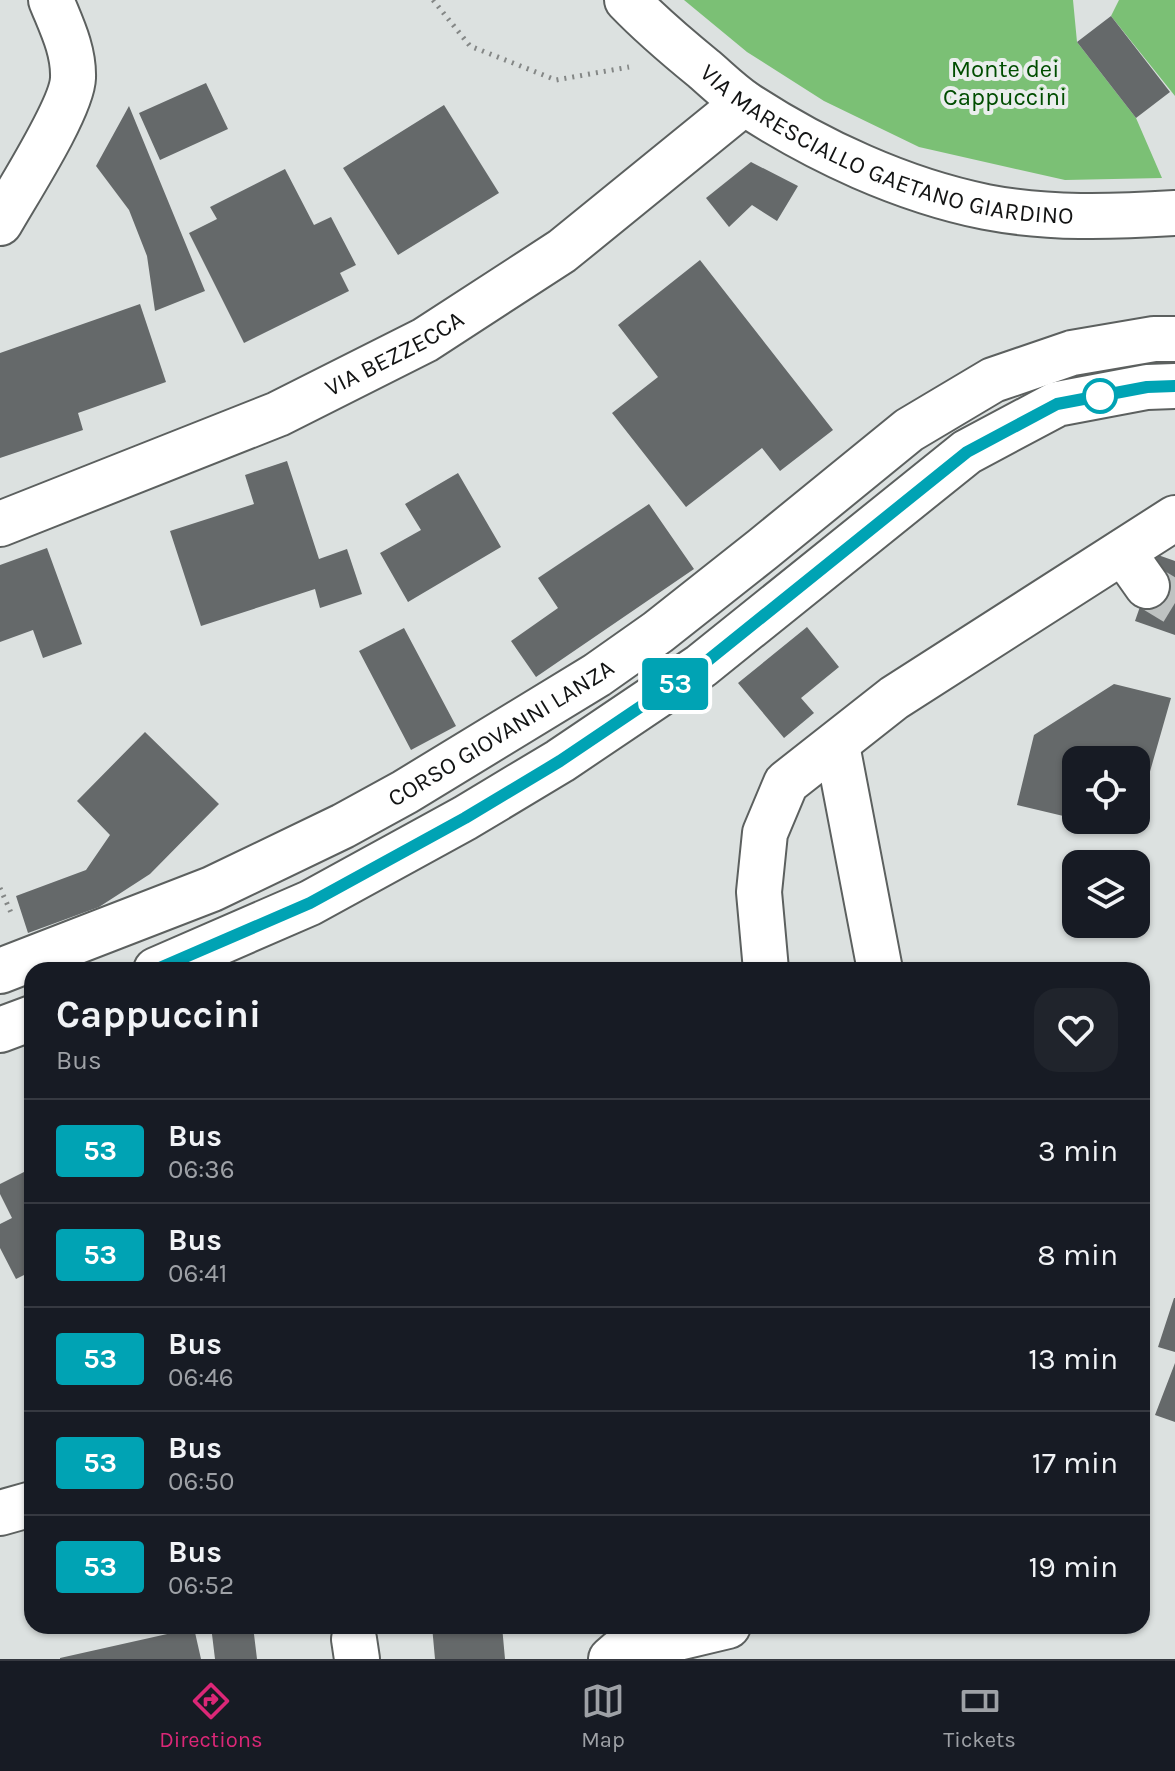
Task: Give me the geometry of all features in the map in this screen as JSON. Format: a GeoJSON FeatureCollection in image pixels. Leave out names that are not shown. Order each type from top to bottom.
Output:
{"type":"FeatureCollection","features":[{"type":"Feature","properties":{"kind":"street"},"geometry":{"type":"LineString","coordinates":[[0,223],[64,109],[73,80],[71,50],[51,0]]}},
{"type":"Feature","properties":{"kind":"street","name":"VIA MARESCIALLO GAETANO GIARDINO"},"geometry":{"type":"LineString","coordinates":[[627,0],[744,103],[829,150],[903,184],[987,207],[1056,215],[1175,213]]}},
{"type":"Feature","properties":{"kind":"street","name":"VIA BEZZECCA"},"geometry":{"type":"LineString","coordinates":[[0,524],[278,414],[425,340],[562,251],[744,103]]}},
{"type":"Feature","properties":{"kind":"street","name":"CORSO GIOVANNI LANZA"},"geometry":{"type":"LineString","coordinates":[[0,971],[212,889],[343,826],[405,792],[597,675],[658,632],[909,430],[993,380],[1072,353],[1154,339],[1175,339]]}},
{"type":"Feature","properties":{"kind":"street"},"geometry":{"type":"LineString","coordinates":[[174,962],[310,903],[560,761],[701,666],[967,452],[1057,404],[1147,387],[1175,386]]}},
{"type":"Feature","properties":{"kind":"street"},"geometry":{"type":"LineString","coordinates":[[765,962],[759,892],[765,833],[786,783],[894,698],[1135,569],[1175,518]]}},
{"type":"Feature","properties":{"kind":"street"},"geometry":{"type":"LineString","coordinates":[[837,745],[878,962]]}},
{"type":"Feature","properties":{"kind":"street"},"geometry":{"type":"LineString","coordinates":[[0,1030],[24,1021]]}},
{"type":"Feature","properties":{"kind":"street"},"geometry":{"type":"LineString","coordinates":[[0,1513],[24,1506]]}},
{"type":"Feature","properties":{"kind":"street"},"geometry":{"type":"LineString","coordinates":[[611,1659],[619,1652],[694,1634]]}},
{"type":"Feature","properties":{"kind":"path"},"geometry":{"type":"LineString","coordinates":[[433,0],[470,46],[556,80],[689,56]]}},
{"type":"Feature","properties":{"kind":"path"},"geometry":{"type":"LineString","coordinates":[[0,888],[14,921]]}},
{"type":"Feature","properties":{"kind":"green space","name":"Monte dei Cappuccini"},"geometry":{"type":"Polygon","coordinates":[[[684,0],[1073,0],[1077,42],[1136,118],[1162,178],[1065,180],[919,147],[824,101],[747,52],[684,0]]]}},
{"type":"Feature","properties":{"kind":"green space","name":"Monte dei Cappuccini"},"geometry":{"type":"Polygon","coordinates":[[[1119,0],[1175,0],[1175,96],[1111,16],[1119,0]]]}},
{"type":"Feature","properties":{"kind":"building"},"geometry":{"type":"Polygon","coordinates":[[[1111,16],[1170,92],[1136,118],[1077,42],[1111,16]]]}},
{"type":"Feature","properties":{"kind":"building"},"geometry":{"type":"Polygon","coordinates":[[[206,83],[228,129],[160,160],[139,113],[206,83]]]}},
{"type":"Feature","properties":{"kind":"building"},"geometry":{"type":"Polygon","coordinates":[[[444,105],[499,193],[398,255],[343,168],[444,105]]]}},
{"type":"Feature","properties":{"kind":"building"},"geometry":{"type":"Polygon","coordinates":[[[129,106],[205,291],[155,311],[147,256],[129,210],[96,166],[129,106]]]}},
{"type":"Feature","properties":{"kind":"building"},"geometry":{"type":"Polygon","coordinates":[[[751,162],[798,186],[777,221],[752,205],[729,227],[706,198],[751,162]]]}},
{"type":"Feature","properties":{"kind":"building"},"geometry":{"type":"Polygon","coordinates":[[[285,169],[314,225],[331,217],[356,265],[340,273],[349,291],[244,343],[189,233],[217,219],[210,207],[285,169]]]}},
{"type":"Feature","properties":{"kind":"building"},"geometry":{"type":"Polygon","coordinates":[[[700,260],[833,430],[780,471],[762,448],[686,507],[612,413],[658,377],[618,325],[700,260]]]}},
{"type":"Feature","properties":{"kind":"building"},"geometry":{"type":"Polygon","coordinates":[[[140,304],[166,382],[78,413],[83,430],[0,458],[0,353],[140,304]]]}},
{"type":"Feature","properties":{"kind":"building"},"geometry":{"type":"Polygon","coordinates":[[[287,461],[319,559],[347,549],[362,594],[320,608],[315,589],[201,626],[170,531],[254,504],[245,475],[287,461]]]}},
{"type":"Feature","properties":{"kind":"building"},"geometry":{"type":"Polygon","coordinates":[[[458,473],[501,547],[408,602],[380,553],[421,530],[405,504],[458,473]]]}},
{"type":"Feature","properties":{"kind":"building"},"geometry":{"type":"Polygon","coordinates":[[[649,504],[694,569],[536,677],[511,641],[558,608],[538,578],[649,504]]]}},
{"type":"Feature","properties":{"kind":"building"},"geometry":{"type":"Polygon","coordinates":[[[47,548],[82,644],[43,658],[33,630],[0,642],[0,565],[47,548]]]}},
{"type":"Feature","properties":{"kind":"building"},"geometry":{"type":"Polygon","coordinates":[[[1158,555],[1175,561],[1175,635],[1135,621],[1158,555]]]}},
{"type":"Feature","properties":{"kind":"building"},"geometry":{"type":"Polygon","coordinates":[[[807,627],[839,667],[801,698],[814,713],[784,738],[738,683],[807,627]]]}},
{"type":"Feature","properties":{"kind":"building"},"geometry":{"type":"Polygon","coordinates":[[[404,628],[456,726],[411,750],[359,651],[404,628]]]}},
{"type":"Feature","properties":{"kind":"building"},"geometry":{"type":"Polygon","coordinates":[[[1114,684],[1171,698],[1150,772],[1150,746],[1062,746],[1062,816],[1017,805],[1034,735],[1114,684]]]}},
{"type":"Feature","properties":{"kind":"building"},"geometry":{"type":"Polygon","coordinates":[[[145,732],[219,804],[150,874],[99,907],[28,933],[16,896],[86,870],[110,835],[77,801],[145,732]]]}},
{"type":"Feature","properties":{"kind":"building"},"geometry":{"type":"Polygon","coordinates":[[[24,1172],[24,1275],[16,1279],[0,1248],[0,1224],[12,1218],[0,1194],[0,1184],[24,1172]]]}},
{"type":"Feature","properties":{"kind":"building"},"geometry":{"type":"Polygon","coordinates":[[[1175,1298],[1175,1352],[1158,1347],[1175,1298]]]}},
{"type":"Feature","properties":{"kind":"building"},"geometry":{"type":"Polygon","coordinates":[[[1175,1363],[1175,1422],[1155,1415],[1175,1363]]]}},
{"type":"Feature","properties":{"kind":"building"},"geometry":{"type":"Polygon","coordinates":[[[167,1634],[195,1634],[201,1659],[60,1659],[167,1634]]]}},
{"type":"Feature","properties":{"kind":"building"},"geometry":{"type":"Polygon","coordinates":[[[212,1634],[254,1634],[257,1659],[215,1659],[212,1634]]]}},
{"type":"Feature","properties":{"kind":"building"},"geometry":{"type":"Polygon","coordinates":[[[433,1634],[503,1634],[505,1659],[435,1659],[433,1634]]]}},
{"type":"Feature","properties":{"kind":"tunnel"},"geometry":{"type":"LineString","coordinates":[[1147,586],[1175,603]]}},
{"type":"Feature","properties":{"kind":"bus line","name":"53"},"geometry":{"type":"LineString","coordinates":[[176,962],[310,903],[465,818],[560,761],[701,666],[967,452],[1057,404],[1147,387],[1175,386]]}}]}
